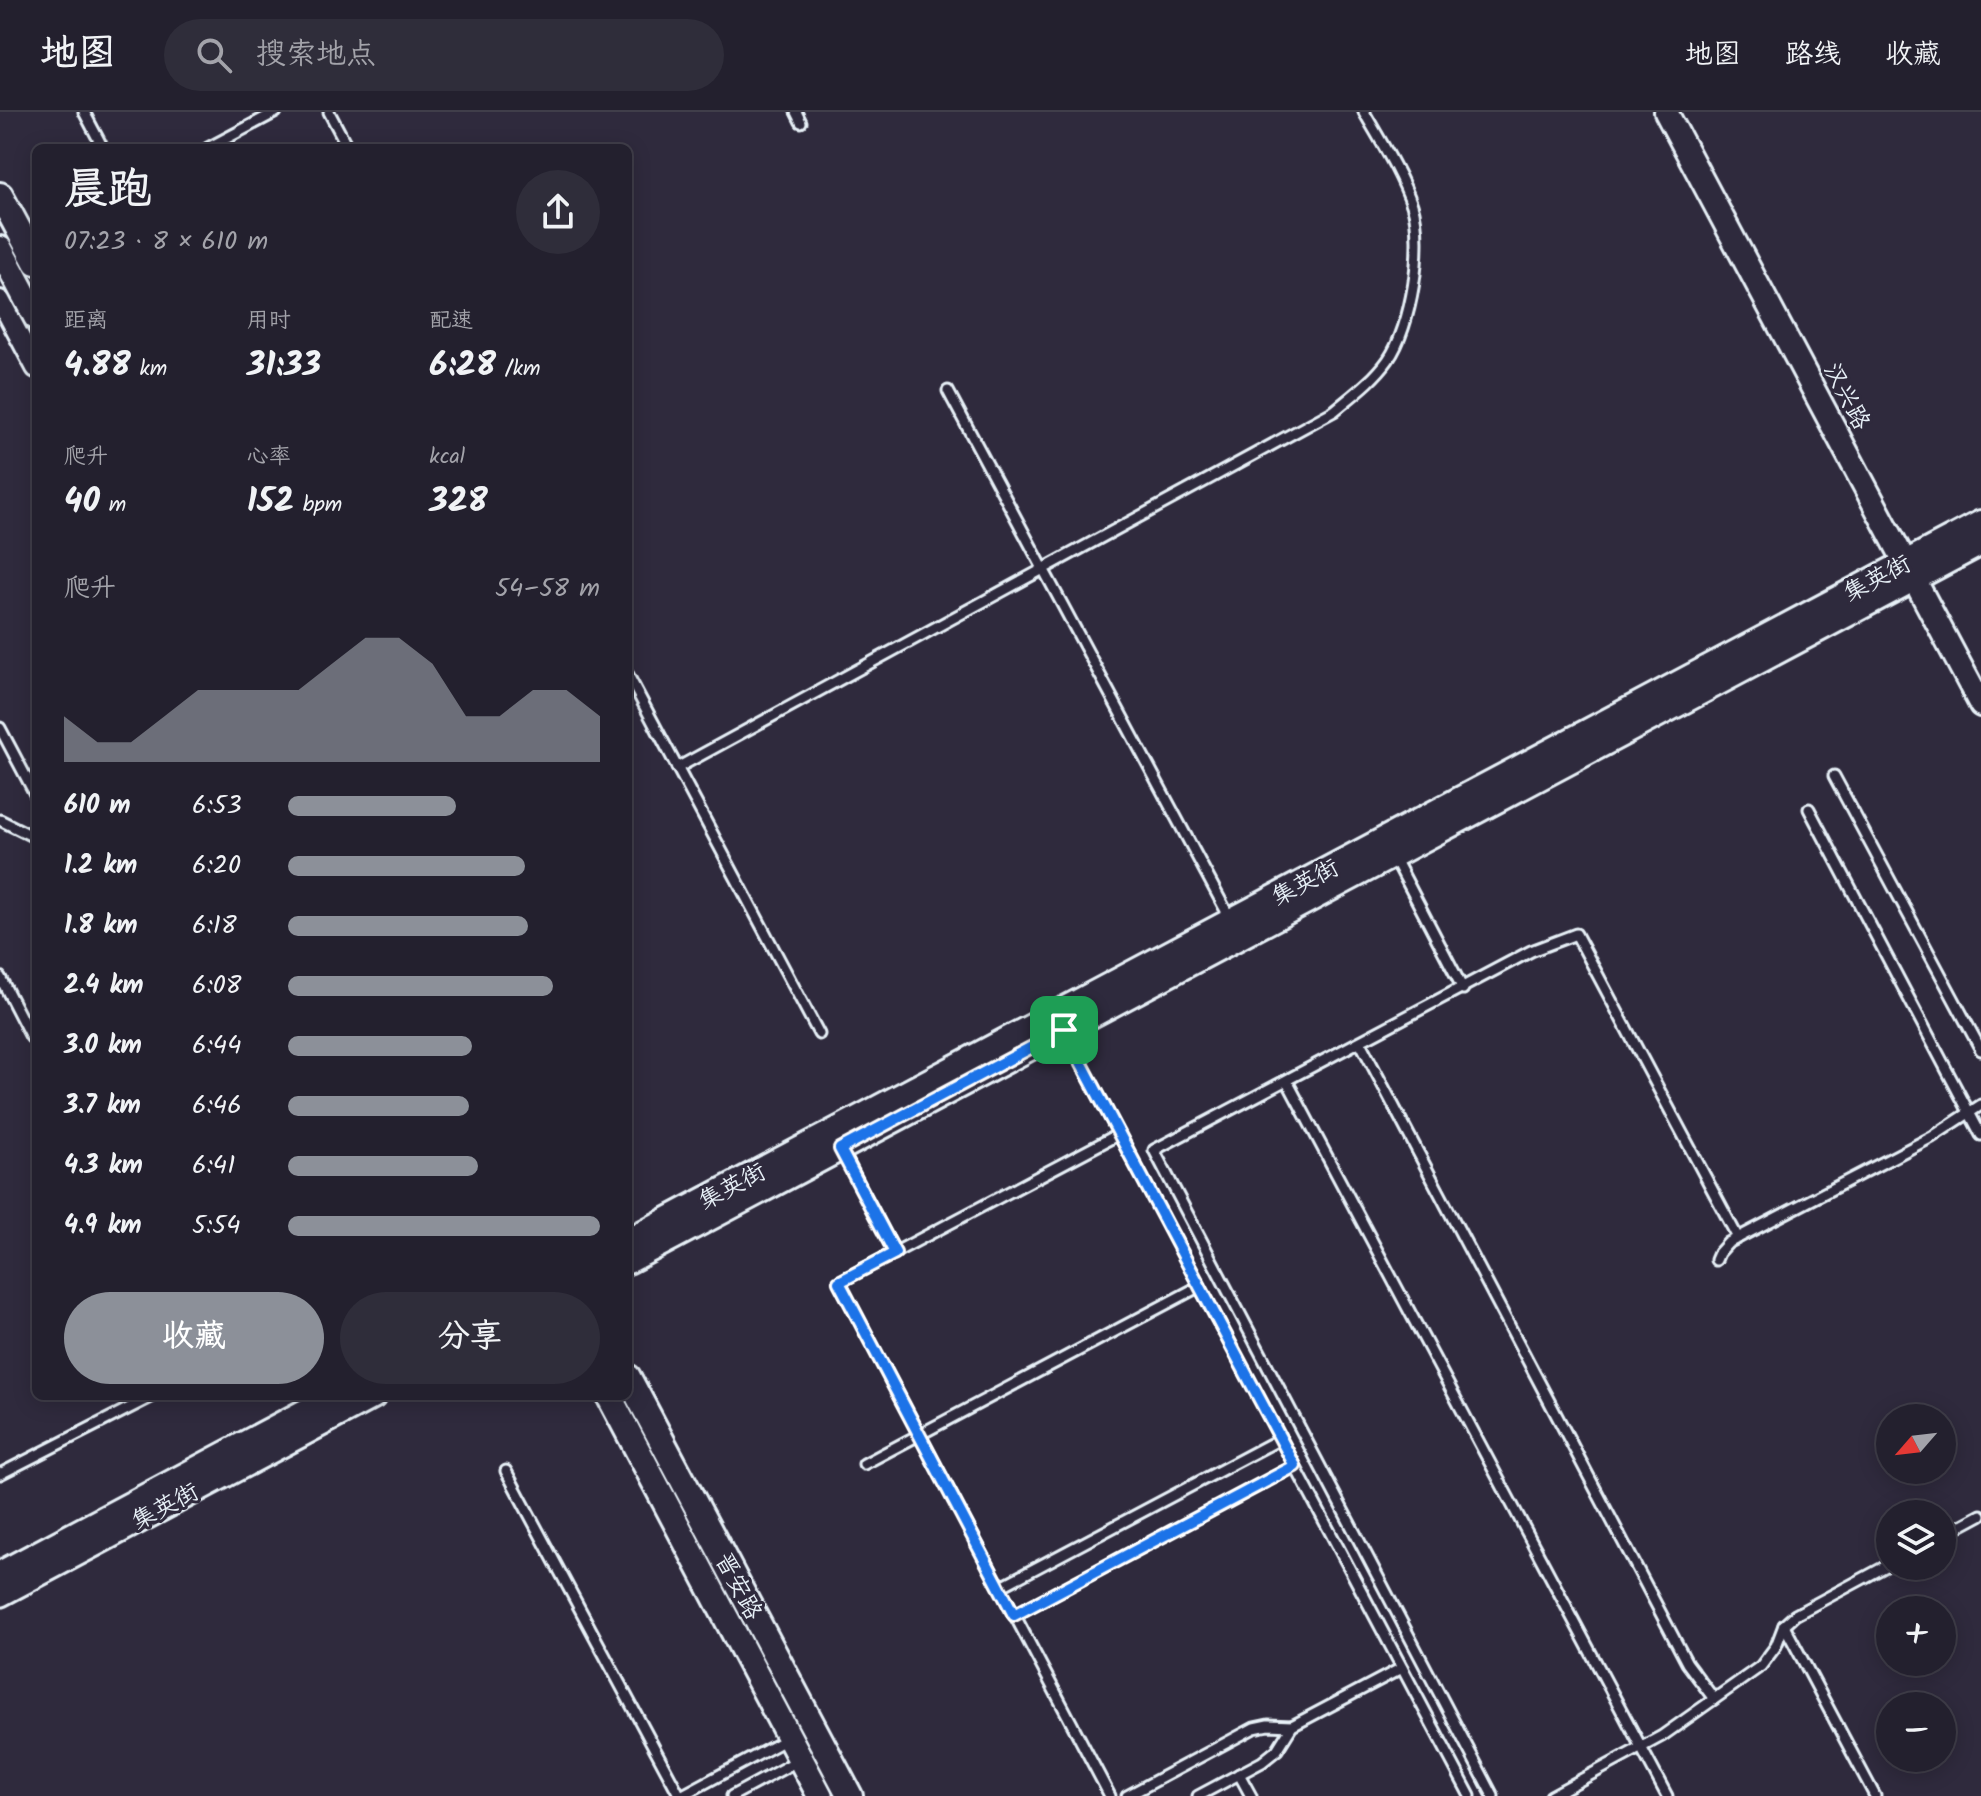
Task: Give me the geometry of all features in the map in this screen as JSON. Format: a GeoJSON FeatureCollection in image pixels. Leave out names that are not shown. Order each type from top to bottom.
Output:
{"type":"FeatureCollection","features":[{"type":"Feature","properties":{"kind":"main road"},"geometry":{"type":"LineString","coordinates":[[0,195],[32,255]]}},
{"type":"Feature","properties":{"kind":"main road"},"geometry":{"type":"LineString","coordinates":[[3,263],[32,310]]}},
{"type":"Feature","properties":{"kind":"main road","name":"集英街"},"geometry":{"type":"LineString","coordinates":[[632,1259],[1393,855],[1916,568],[1981,523]]}},
{"type":"Feature","properties":{"kind":"main road","name":"集英街"},"geometry":{"type":"LineString","coordinates":[[632,1239],[1231,921],[1916,568],[1975,550]]}},
{"type":"Feature","properties":{"kind":"main road","name":"晋安路"},"geometry":{"type":"LineString","coordinates":[[632,1385],[850,1796]]}},
{"type":"Feature","properties":{"kind":"main road","name":"集英街"},"geometry":{"type":"LineString","coordinates":[[0,1574],[327,1400]]}},
{"type":"Feature","properties":{"kind":"main road","name":"集英街"},"geometry":{"type":"LineString","coordinates":[[0,1594],[365,1400]]}},
{"type":"Feature","properties":{"kind":"main road","name":"晋安路"},"geometry":{"type":"LineString","coordinates":[[611,1400],[820,1796]]}},
{"type":"Feature","properties":{"kind":"street","name":"汉兴路"},"geometry":{"type":"LineString","coordinates":[[1666,112],[1916,568],[1981,675]]}},
{"type":"Feature","properties":{"kind":"street","name":"汉兴路"},"geometry":{"type":"LineString","coordinates":[[1682,112],[1916,568],[1981,705]]}},
{"type":"Feature","properties":{"kind":"street"},"geometry":{"type":"LineString","coordinates":[[0,300],[32,360]]}},
{"type":"Feature","properties":{"kind":"lane"},"geometry":{"type":"LineString","coordinates":[[84,112],[101,144]]}},
{"type":"Feature","properties":{"kind":"lane"},"geometry":{"type":"LineString","coordinates":[[216,144],[276,112]]}},
{"type":"Feature","properties":{"kind":"lane"},"geometry":{"type":"LineString","coordinates":[[329,112],[346,144]]}},
{"type":"Feature","properties":{"kind":"lane"},"geometry":{"type":"LineString","coordinates":[[677,768],[1334,411],[1370,382],[1389,358],[1403,330],[1412,293],[1417,247],[1414,209],[1364,112]]}},
{"type":"Feature","properties":{"kind":"lane"},"geometry":{"type":"LineString","coordinates":[[948,391],[1231,921]]}},
{"type":"Feature","properties":{"kind":"lane"},"geometry":{"type":"LineString","coordinates":[[632,683],[819,1034]]}},
{"type":"Feature","properties":{"kind":"lane"},"geometry":{"type":"LineString","coordinates":[[0,728],[32,788]]}},
{"type":"Feature","properties":{"kind":"lane"},"geometry":{"type":"LineString","coordinates":[[1834,776],[1981,1050]]}},
{"type":"Feature","properties":{"kind":"lane"},"geometry":{"type":"LineString","coordinates":[[1809,809],[1981,1135]]}},
{"type":"Feature","properties":{"kind":"lane"},"geometry":{"type":"LineString","coordinates":[[0,820],[32,836]]}},
{"type":"Feature","properties":{"kind":"lane"},"geometry":{"type":"LineString","coordinates":[[1393,855],[1463,989]]}},
{"type":"Feature","properties":{"kind":"lane"},"geometry":{"type":"LineString","coordinates":[[1493,1796],[1154,1150],[1531,951],[1576,934],[1738,1238]]}},
{"type":"Feature","properties":{"kind":"lane"},"geometry":{"type":"LineString","coordinates":[[0,977],[31,1037]]}},
{"type":"Feature","properties":{"kind":"lane"},"geometry":{"type":"LineString","coordinates":[[1064,1030],[1470,1796]]}},
{"type":"Feature","properties":{"kind":"lane"},"geometry":{"type":"LineString","coordinates":[[1360,1042],[1687,1663],[1714,1699]]}},
{"type":"Feature","properties":{"kind":"lane"},"geometry":{"type":"LineString","coordinates":[[1287,1081],[1667,1796]]}},
{"type":"Feature","properties":{"kind":"lane"},"geometry":{"type":"LineString","coordinates":[[1716,1260],[1728,1243],[1932,1137],[1981,1105]]}},
{"type":"Feature","properties":{"kind":"lane"},"geometry":{"type":"LineString","coordinates":[[1110,1796],[839,1282],[1119,1134]]}},
{"type":"Feature","properties":{"kind":"lane"},"geometry":{"type":"LineString","coordinates":[[840,1149],[895,1253]]}},
{"type":"Feature","properties":{"kind":"lane"},"geometry":{"type":"LineString","coordinates":[[864,1464],[1200,1286]]}},
{"type":"Feature","properties":{"kind":"lane"},"geometry":{"type":"LineString","coordinates":[[0,1474],[145,1400]]}},
{"type":"Feature","properties":{"kind":"lane"},"geometry":{"type":"LineString","coordinates":[[1000,1587],[1280,1439]]}},
{"type":"Feature","properties":{"kind":"lane"},"geometry":{"type":"LineString","coordinates":[[1014,1615],[1295,1466]]}},
{"type":"Feature","properties":{"kind":"lane"},"geometry":{"type":"LineString","coordinates":[[506,1471],[680,1796],[789,1737]]}},
{"type":"Feature","properties":{"kind":"lane"},"geometry":{"type":"LineString","coordinates":[[1956,1528],[1981,1515]]}},
{"type":"Feature","properties":{"kind":"lane"},"geometry":{"type":"LineString","coordinates":[[1551,1796],[1672,1730],[1761,1666],[1776,1646],[1784,1625],[1795,1615],[1876,1572]]}},
{"type":"Feature","properties":{"kind":"lane"},"geometry":{"type":"LineString","coordinates":[[1784,1625],[1875,1796]]}},
{"type":"Feature","properties":{"kind":"lane"},"geometry":{"type":"LineString","coordinates":[[1127,1796],[1254,1728],[1292,1726],[1402,1668]]}},
{"type":"Feature","properties":{"kind":"lane"},"geometry":{"type":"LineString","coordinates":[[1198,1796],[1262,1762],[1277,1750],[1292,1726]]}},
{"type":"Feature","properties":{"kind":"lane"},"geometry":{"type":"LineString","coordinates":[[732,1796],[801,1759]]}},
{"type":"Feature","properties":{"kind":"lane"},"geometry":{"type":"LineString","coordinates":[[1239,1774],[1251,1796]]}},
{"type":"Feature","properties":{"kind":"route"},"geometry":{"type":"LineString","coordinates":[[1064,1030],[1295,1466],[1014,1615],[839,1282],[895,1253],[840,1149],[1064,1030]]}}]}
